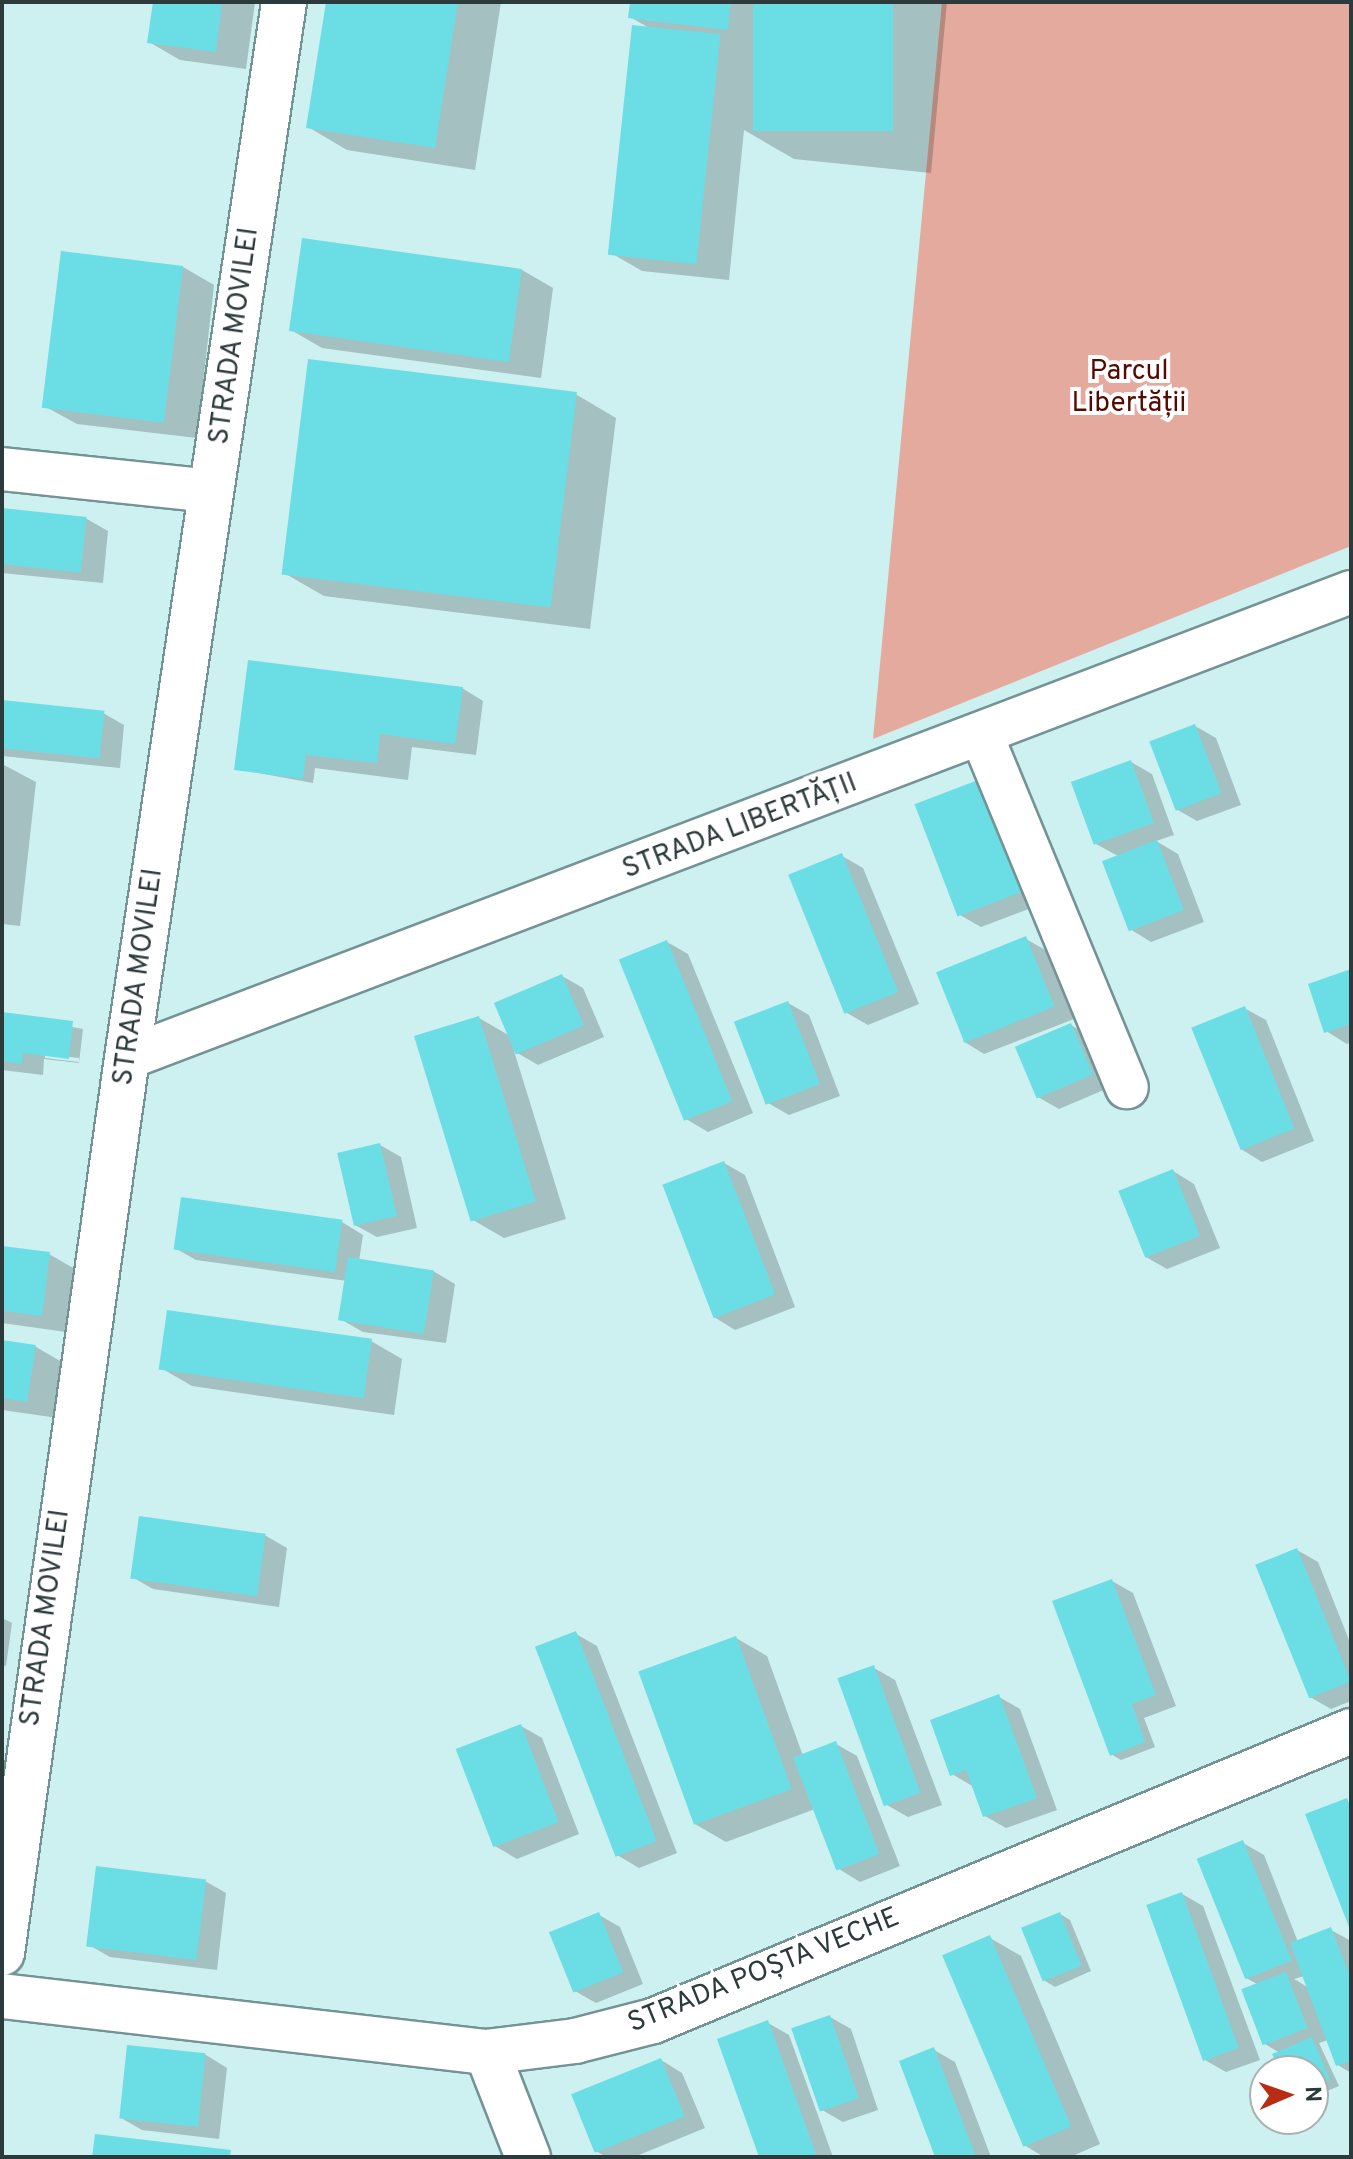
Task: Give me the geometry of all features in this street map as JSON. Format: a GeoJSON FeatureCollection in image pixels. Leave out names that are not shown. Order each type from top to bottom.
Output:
{"type":"FeatureCollection","features":[{"type":"Feature","properties":{"kind":"street","name":"STRADA MOVILEI"},"geometry":{"type":"LineString","coordinates":[[2,1953],[127,1058],[284,2]]}},
{"type":"Feature","properties":{"kind":"street"},"geometry":{"type":"LineString","coordinates":[[2,469],[212,491]]}},
{"type":"Feature","properties":{"kind":"street","name":"STRADA LIBERTĂȚII"},"geometry":{"type":"LineString","coordinates":[[127,1058],[982,736],[1351,592]]}},
{"type":"Feature","properties":{"kind":"street"},"geometry":{"type":"LineString","coordinates":[[982,736],[1127,1087]]}},
{"type":"Feature","properties":{"kind":"street","name":"STRADA POȘTA VECHE"},"geometry":{"type":"LineString","coordinates":[[2,1996],[487,2052],[575,2041],[653,2021],[1351,1731]]}},
{"type":"Feature","properties":{"kind":"street"},"geometry":{"type":"LineString","coordinates":[[487,2052],[528,2157]]}},
{"type":"Feature","properties":{"kind":"green space","name":"Parcul Libertății"},"geometry":{"type":"Polygon","coordinates":[[[942,2],[1351,2],[1351,546],[873,739],[942,2]]]}},
{"type":"Feature","properties":{"kind":"building"},"geometry":{"type":"Polygon","coordinates":[[[153,2],[222,2],[216,52],[147,43],[153,2]]]}},
{"type":"Feature","properties":{"kind":"building"},"geometry":{"type":"Polygon","coordinates":[[[326,2],[458,2],[435,148],[306,128],[326,2]]]}},
{"type":"Feature","properties":{"kind":"building"},"geometry":{"type":"Polygon","coordinates":[[[630,2],[731,2],[728,30],[628,18],[630,2]]]}},
{"type":"Feature","properties":{"kind":"building"},"geometry":{"type":"Polygon","coordinates":[[[753,2],[893,2],[893,131],[753,131],[753,2]]]}},
{"type":"Feature","properties":{"kind":"building"},"geometry":{"type":"Polygon","coordinates":[[[632,25],[721,34],[696,264],[608,255],[632,25]]]}},
{"type":"Feature","properties":{"kind":"building"},"geometry":{"type":"Polygon","coordinates":[[[302,238],[522,269],[509,362],[289,331],[302,238]]]}},
{"type":"Feature","properties":{"kind":"building"},"geometry":{"type":"Polygon","coordinates":[[[61,251],[183,266],[164,423],[42,408],[61,251]]]}},
{"type":"Feature","properties":{"kind":"building"},"geometry":{"type":"Polygon","coordinates":[[[308,359],[577,392],[551,607],[282,574],[308,359]]]}},
{"type":"Feature","properties":{"kind":"building"},"geometry":{"type":"Polygon","coordinates":[[[2,508],[87,517],[81,573],[2,564],[2,508]]]}},
{"type":"Feature","properties":{"kind":"building"},"geometry":{"type":"Polygon","coordinates":[[[248,660],[463,687],[455,744],[380,734],[377,763],[306,755],[303,779],[234,770],[248,660]]]}},
{"type":"Feature","properties":{"kind":"building"},"geometry":{"type":"Polygon","coordinates":[[[2,700],[104,711],[99,759],[2,748],[2,700]]]}},
{"type":"Feature","properties":{"kind":"building"},"geometry":{"type":"Polygon","coordinates":[[[1195,724],[1222,793],[1176,811],[1149,742],[1195,724]]]}},
{"type":"Feature","properties":{"kind":"building"},"geometry":{"type":"Polygon","coordinates":[[[1131,760],[1154,823],[1094,845],[1071,782],[1131,760]]]}},
{"type":"Feature","properties":{"kind":"building"},"geometry":{"type":"Polygon","coordinates":[[[978,780],[1021,892],[958,916],[915,804],[978,780]]]}},
{"type":"Feature","properties":{"kind":"building"},"geometry":{"type":"Polygon","coordinates":[[[1157,840],[1184,910],[1129,931],[1102,861],[1157,840]]]}},
{"type":"Feature","properties":{"kind":"building"},"geometry":{"type":"Polygon","coordinates":[[[842,853],[898,992],[844,1014],[788,875],[842,853]]]}},
{"type":"Feature","properties":{"kind":"building"},"geometry":{"type":"Polygon","coordinates":[[[1026,936],[1054,1006],[965,1043],[936,972],[1026,936]]]}},
{"type":"Feature","properties":{"kind":"building"},"geometry":{"type":"Polygon","coordinates":[[[667,940],[732,1101],[684,1121],[619,959],[667,940]]]}},
{"type":"Feature","properties":{"kind":"building"},"geometry":{"type":"Polygon","coordinates":[[[1351,969],[1351,1024],[1324,1033],[1308,984],[1351,969]]]}},
{"type":"Feature","properties":{"kind":"building"},"geometry":{"type":"Polygon","coordinates":[[[562,974],[584,1026],[516,1054],[494,1003],[562,974]]]}},
{"type":"Feature","properties":{"kind":"building"},"geometry":{"type":"Polygon","coordinates":[[[788,1001],[820,1084],[766,1105],[734,1022],[788,1001]]]}},
{"type":"Feature","properties":{"kind":"building"},"geometry":{"type":"Polygon","coordinates":[[[1245,1006],[1294,1128],[1241,1150],[1191,1028],[1245,1006]]]}},
{"type":"Feature","properties":{"kind":"building"},"geometry":{"type":"Polygon","coordinates":[[[2,1012],[73,1021],[69,1059],[23,1053],[22,1064],[2,1061],[2,1012]]]}},
{"type":"Feature","properties":{"kind":"building"},"geometry":{"type":"Polygon","coordinates":[[[479,1016],[536,1202],[471,1221],[414,1036],[479,1016]]]}},
{"type":"Feature","properties":{"kind":"building"},"geometry":{"type":"Polygon","coordinates":[[[1071,1023],[1093,1075],[1037,1098],[1015,1047],[1071,1023]]]}},
{"type":"Feature","properties":{"kind":"building"},"geometry":{"type":"Polygon","coordinates":[[[380,1143],[397,1216],[354,1226],[337,1153],[380,1143]]]}},
{"type":"Feature","properties":{"kind":"building"},"geometry":{"type":"Polygon","coordinates":[[[724,1161],[775,1295],[714,1318],[662,1185],[724,1161]]]}},
{"type":"Feature","properties":{"kind":"building"},"geometry":{"type":"Polygon","coordinates":[[[1173,1169],[1200,1236],[1145,1258],[1118,1191],[1173,1169]]]}},
{"type":"Feature","properties":{"kind":"building"},"geometry":{"type":"Polygon","coordinates":[[[181,1197],[342,1220],[335,1272],[174,1249],[181,1197]]]}},
{"type":"Feature","properties":{"kind":"building"},"geometry":{"type":"Polygon","coordinates":[[[2,1246],[50,1252],[42,1316],[2,1311],[2,1246]]]}},
{"type":"Feature","properties":{"kind":"building"},"geometry":{"type":"Polygon","coordinates":[[[348,1257],[434,1271],[424,1334],[338,1320],[348,1257]]]}},
{"type":"Feature","properties":{"kind":"building"},"geometry":{"type":"Polygon","coordinates":[[[167,1310],[372,1339],[364,1398],[159,1369],[167,1310]]]}},
{"type":"Feature","properties":{"kind":"building"},"geometry":{"type":"Polygon","coordinates":[[[2,1340],[36,1345],[27,1402],[2,1398],[2,1340]]]}},
{"type":"Feature","properties":{"kind":"building"},"geometry":{"type":"Polygon","coordinates":[[[139,1516],[266,1534],[257,1596],[130,1578],[139,1516]]]}},
{"type":"Feature","properties":{"kind":"building"},"geometry":{"type":"Polygon","coordinates":[[[1297,1548],[1351,1682],[1309,1698],[1255,1565],[1297,1548]]]}},
{"type":"Feature","properties":{"kind":"building"},"geometry":{"type":"Polygon","coordinates":[[[1112,1579],[1156,1695],[1132,1704],[1145,1742],[1110,1756],[1052,1601],[1112,1579]]]}},
{"type":"Feature","properties":{"kind":"building"},"geometry":{"type":"Polygon","coordinates":[[[576,1631],[657,1841],[616,1857],[535,1647],[576,1631]]]}},
{"type":"Feature","properties":{"kind":"building"},"geometry":{"type":"Polygon","coordinates":[[[736,1636],[792,1789],[694,1825],[638,1672],[736,1636]]]}},
{"type":"Feature","properties":{"kind":"building"},"geometry":{"type":"Polygon","coordinates":[[[874,1665],[921,1793],[884,1806],[837,1678],[874,1665]]]}},
{"type":"Feature","properties":{"kind":"building"},"geometry":{"type":"Polygon","coordinates":[[[999,1694],[1037,1798],[983,1817],[966,1770],[950,1776],[930,1720],[999,1694]]]}},
{"type":"Feature","properties":{"kind":"building"},"geometry":{"type":"Polygon","coordinates":[[[521,1724],[559,1822],[493,1847],[456,1749],[521,1724]]]}},
{"type":"Feature","properties":{"kind":"building"},"geometry":{"type":"Polygon","coordinates":[[[836,1741],[879,1854],[836,1870],[793,1757],[836,1741]]]}},
{"type":"Feature","properties":{"kind":"building"},"geometry":{"type":"Polygon","coordinates":[[[1347,1798],[1351,1808],[1351,1932],[1305,1814],[1347,1798]]]}},
{"type":"Feature","properties":{"kind":"building"},"geometry":{"type":"Polygon","coordinates":[[[1243,1840],[1292,1961],[1245,1979],[1197,1859],[1243,1840]]]}},
{"type":"Feature","properties":{"kind":"building"},"geometry":{"type":"Polygon","coordinates":[[[96,1866],[206,1880],[196,1960],[86,1946],[96,1866]]]}},
{"type":"Feature","properties":{"kind":"building"},"geometry":{"type":"Polygon","coordinates":[[[1182,1892],[1239,2048],[1203,2061],[1146,1905],[1182,1892]]]}},
{"type":"Feature","properties":{"kind":"building"},"geometry":{"type":"Polygon","coordinates":[[[599,1912],[623,1972],[573,1992],[549,1932],[599,1912]]]}},
{"type":"Feature","properties":{"kind":"building"},"geometry":{"type":"Polygon","coordinates":[[[1060,1912],[1082,1966],[1043,1982],[1021,1928],[1060,1912]]]}},
{"type":"Feature","properties":{"kind":"building"},"geometry":{"type":"Polygon","coordinates":[[[1331,1927],[1351,1979],[1351,2061],[1336,2066],[1290,1943],[1331,1927]]]}},
{"type":"Feature","properties":{"kind":"building"},"geometry":{"type":"Polygon","coordinates":[[[990,1935],[1071,2126],[1023,2147],[942,1955],[990,1935]]]}},
{"type":"Feature","properties":{"kind":"building"},"geometry":{"type":"Polygon","coordinates":[[[1286,1972],[1308,2028],[1263,2045],[1241,1989],[1286,1972]]]}},
{"type":"Feature","properties":{"kind":"building"},"geometry":{"type":"Polygon","coordinates":[[[830,2015],[859,2098],[820,2112],[791,2028],[830,2015]]]}},
{"type":"Feature","properties":{"kind":"building"},"geometry":{"type":"Polygon","coordinates":[[[768,2020],[816,2154],[809,2157],[759,2157],[717,2039],[768,2020]]]}},
{"type":"Feature","properties":{"kind":"building"},"geometry":{"type":"Polygon","coordinates":[[[1312,2037],[1320,2055],[1272,2055],[1312,2037]]]}},
{"type":"Feature","properties":{"kind":"building"},"geometry":{"type":"Polygon","coordinates":[[[127,2045],[206,2053],[198,2127],[119,2119],[127,2045]]]}},
{"type":"Feature","properties":{"kind":"building"},"geometry":{"type":"Polygon","coordinates":[[[934,2047],[976,2157],[935,2157],[899,2061],[934,2047]]]}},
{"type":"Feature","properties":{"kind":"building"},"geometry":{"type":"Polygon","coordinates":[[[661,2058],[685,2116],[595,2153],[571,2094],[661,2058]]]}},
{"type":"Feature","properties":{"kind":"building"},"geometry":{"type":"Polygon","coordinates":[[[95,2134],[231,2150],[230,2157],[92,2157],[95,2134]]]}}]}
